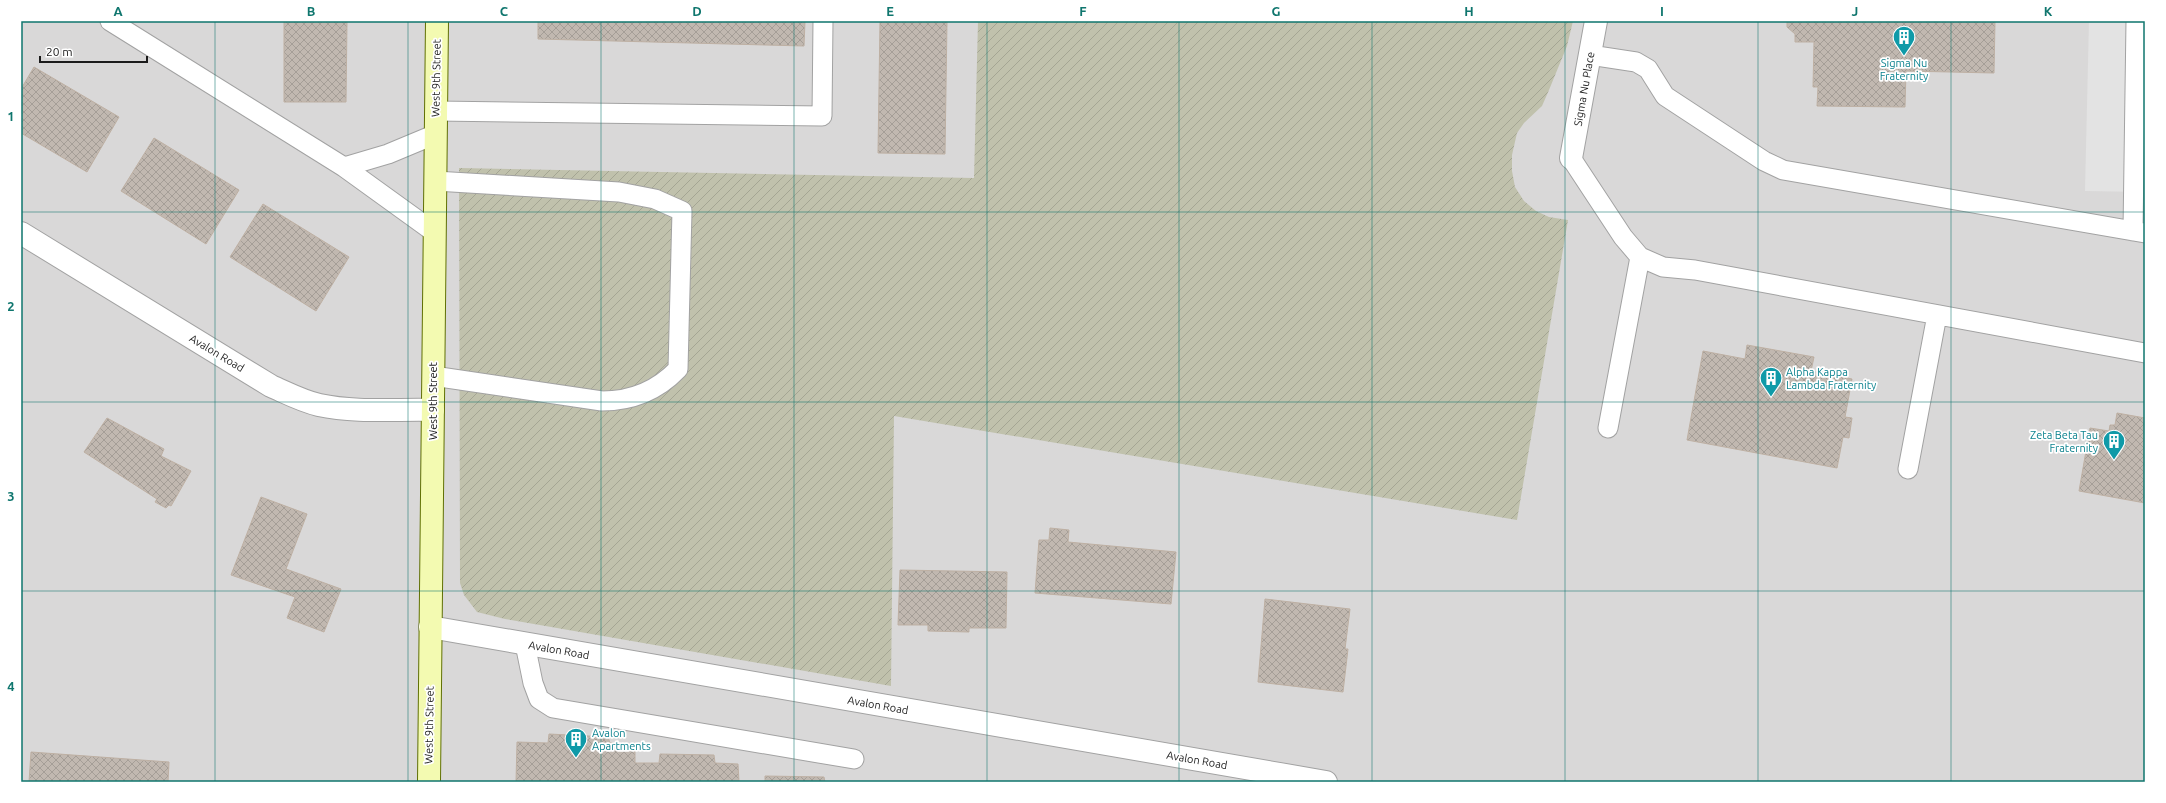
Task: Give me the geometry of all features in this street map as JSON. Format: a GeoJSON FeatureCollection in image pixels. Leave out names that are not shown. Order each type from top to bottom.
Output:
{"type":"FeatureCollection","features":[{"type":"Feature","properties":{"kind":"main road","name":"West 9th Street"},"geometry":{"type":"LineString","coordinates":[[429,782],[437,21]]}},
{"type":"Feature","properties":{"kind":"street","name":"Sigma Nu Place"},"geometry":{"type":"LineString","coordinates":[[1571,158],[1596,21]]}},
{"type":"Feature","properties":{"kind":"street","name":"Avalon Road"},"geometry":{"type":"LineString","coordinates":[[21,233],[271,386],[297,399],[320,405],[341,408],[433,410]]}},
{"type":"Feature","properties":{"kind":"street","name":"Avalon Road"},"geometry":{"type":"LineString","coordinates":[[430,627],[1326,782]]}},
{"type":"Feature","properties":{"kind":"lane"},"geometry":{"type":"LineString","coordinates":[[110,21],[344,167],[434,232]]}},
{"type":"Feature","properties":{"kind":"lane"},"geometry":{"type":"LineString","coordinates":[[436,111],[822,116],[823,21]]}},
{"type":"Feature","properties":{"kind":"lane"},"geometry":{"type":"LineString","coordinates":[[1590,55],[1636,62],[1648,69],[1665,96],[1764,161],[1783,170],[2139,232],[2136,21]]}},
{"type":"Feature","properties":{"kind":"lane"},"geometry":{"type":"LineString","coordinates":[[344,167],[388,154],[436,134]]}},
{"type":"Feature","properties":{"kind":"lane"},"geometry":{"type":"LineString","coordinates":[[1571,158],[1623,238],[1640,257],[1663,267],[1696,270],[2145,353]]}},
{"type":"Feature","properties":{"kind":"lane"},"geometry":{"type":"LineString","coordinates":[[433,376],[602,401],[619,401],[633,397],[651,391],[667,381],[678,369],[682,211],[655,199],[619,192],[435,181]]}},
{"type":"Feature","properties":{"kind":"lane"},"geometry":{"type":"LineString","coordinates":[[1608,428],[1640,257]]}},
{"type":"Feature","properties":{"kind":"lane"},"geometry":{"type":"LineString","coordinates":[[1908,469],[1937,315]]}},
{"type":"Feature","properties":{"kind":"lane"},"geometry":{"type":"LineString","coordinates":[[525,644],[533,683],[539,699],[553,708],[854,759]]}},
{"type":"Feature","properties":{"kind":"shaded area"},"geometry":{"type":"Polygon","coordinates":[[[21,21],[2145,21],[2145,782],[21,782],[21,21]]]}},
{"type":"Feature","properties":{"kind":"shaded area"},"geometry":{"type":"Polygon","coordinates":[[[978,21],[1573,21],[1567,46],[1542,106],[1524,123],[1517,133],[1512,155],[1512,171],[1515,187],[1524,201],[1536,211],[1549,217],[1568,220],[1517,520],[894,416],[891,686],[505,619],[477,612],[464,595],[460,583],[459,168],[974,178],[978,21]]]}},
{"type":"Feature","properties":{"kind":"shaded area"},"geometry":{"type":"Polygon","coordinates":[[[2089,21],[2145,21],[2145,192],[2085,191],[2089,21]]]}},
{"type":"Feature","properties":{"kind":"building"},"geometry":{"type":"Polygon","coordinates":[[[284,21],[347,21],[346,102],[284,102],[284,21]]]}},
{"type":"Feature","properties":{"kind":"building"},"geometry":{"type":"Polygon","coordinates":[[[538,21],[805,21],[804,46],[538,39],[538,21]]]}},
{"type":"Feature","properties":{"kind":"building"},"geometry":{"type":"Polygon","coordinates":[[[880,21],[947,21],[945,154],[878,153],[880,21]]]}},
{"type":"Feature","properties":{"kind":"building","name":"Sigma Nu Fraternity"},"geometry":{"type":"Polygon","coordinates":[[[1787,21],[1995,21],[1994,73],[1906,71],[1905,107],[1817,106],[1818,87],[1813,87],[1814,42],[1795,42],[1795,34],[1787,27],[1787,21]]]}},
{"type":"Feature","properties":{"kind":"building"},"geometry":{"type":"Polygon","coordinates":[[[34,67],[119,117],[87,172],[21,133],[21,89],[34,67]]]}},
{"type":"Feature","properties":{"kind":"building"},"geometry":{"type":"Polygon","coordinates":[[[154,138],[239,190],[206,244],[121,191],[154,138]]]}},
{"type":"Feature","properties":{"kind":"building"},"geometry":{"type":"Polygon","coordinates":[[[263,204],[349,257],[316,311],[230,257],[263,204]]]}},
{"type":"Feature","properties":{"kind":"building","name":"Alpha Kappa Lambda Fraternity"},"geometry":{"type":"Polygon","coordinates":[[[1747,345],[1814,357],[1811,371],[1852,379],[1845,417],[1852,418],[1849,438],[1843,437],[1837,468],[1687,440],[1703,351],[1745,359],[1747,345]]]}},
{"type":"Feature","properties":{"kind":"building","name":"Zeta Beta Tau Fraternity"},"geometry":{"type":"Polygon","coordinates":[[[2117,413],[2145,418],[2145,503],[2079,491],[2090,428],[2109,431],[2110,425],[2115,425],[2117,413]]]}},
{"type":"Feature","properties":{"kind":"building"},"geometry":{"type":"Polygon","coordinates":[[[107,418],[164,449],[161,456],[191,471],[171,506],[169,505],[166,508],[155,502],[157,499],[84,452],[107,418]]]}},
{"type":"Feature","properties":{"kind":"building"},"geometry":{"type":"Polygon","coordinates":[[[261,497],[307,514],[286,569],[341,589],[324,632],[287,618],[295,597],[231,575],[261,497]]]}},
{"type":"Feature","properties":{"kind":"building"},"geometry":{"type":"Polygon","coordinates":[[[1050,528],[1069,530],[1068,542],[1176,552],[1171,604],[1035,593],[1039,540],[1049,540],[1050,528]]]}},
{"type":"Feature","properties":{"kind":"building"},"geometry":{"type":"Polygon","coordinates":[[[900,570],[1007,572],[1006,628],[969,628],[969,632],[928,631],[928,625],[898,625],[900,570]]]}},
{"type":"Feature","properties":{"kind":"building"},"geometry":{"type":"Polygon","coordinates":[[[1265,599],[1350,609],[1345,649],[1348,649],[1343,692],[1258,682],[1265,599]]]}},
{"type":"Feature","properties":{"kind":"building","name":"Avalon Apartments"},"geometry":{"type":"Polygon","coordinates":[[[549,734],[608,737],[610,743],[635,744],[635,763],[659,763],[660,754],[714,755],[715,763],[738,764],[739,782],[516,782],[517,742],[548,743],[549,734]]]}},
{"type":"Feature","properties":{"kind":"building"},"geometry":{"type":"Polygon","coordinates":[[[31,752],[169,762],[168,782],[29,782],[31,752]]]}},
{"type":"Feature","properties":{"kind":"building"},"geometry":{"type":"Polygon","coordinates":[[[765,776],[824,777],[825,782],[765,782],[765,776]]]}},
{"type":"Feature","properties":{"kind":"place","name":"Sigma Nu Fraternity"},"geometry":{"type":"Point","coordinates":[1904,56]}},
{"type":"Feature","properties":{"kind":"place","name":"Alpha Kappa Lambda Fraternity"},"geometry":{"type":"Point","coordinates":[1771,398]}},
{"type":"Feature","properties":{"kind":"place","name":"Zeta Beta Tau Fraternity"},"geometry":{"type":"Point","coordinates":[2114,460]}},
{"type":"Feature","properties":{"kind":"place","name":"Avalon Apartments"},"geometry":{"type":"Point","coordinates":[576,758]}}]}
